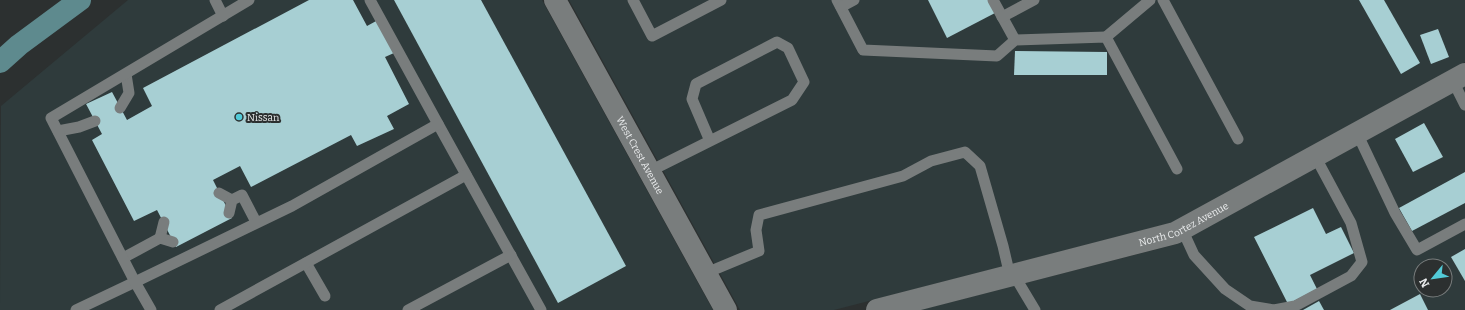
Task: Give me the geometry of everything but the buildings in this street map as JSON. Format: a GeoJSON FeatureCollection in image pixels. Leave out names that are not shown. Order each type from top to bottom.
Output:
{"type":"FeatureCollection","features":[{"type":"Feature","properties":{"kind":"main road"},"geometry":{"type":"LineString","coordinates":[[0,62],[18,45],[80,0]]}},
{"type":"Feature","properties":{"kind":"street","name":"West Crest Avenue"},"geometry":{"type":"LineString","coordinates":[[555,0],[726,310]]}},
{"type":"Feature","properties":{"kind":"street","name":"North Cortez Avenue"},"geometry":{"type":"LineString","coordinates":[[877,310],[1175,233],[1459,78]]}},
{"type":"Feature","properties":{"kind":"lane"},"geometry":{"type":"LineString","coordinates":[[215,0],[223,16]]}},
{"type":"Feature","properties":{"kind":"lane"},"geometry":{"type":"LineString","coordinates":[[151,310],[135,282],[51,118],[249,0]]}},
{"type":"Feature","properties":{"kind":"lane"},"geometry":{"type":"LineString","coordinates":[[370,0],[541,310]]}},
{"type":"Feature","properties":{"kind":"lane"},"geometry":{"type":"LineString","coordinates":[[633,0],[652,36],[721,0]]}},
{"type":"Feature","properties":{"kind":"lane"},"geometry":{"type":"LineString","coordinates":[[854,0],[839,4],[863,50],[997,56],[1015,40],[1106,37],[1150,0]]}},
{"type":"Feature","properties":{"kind":"lane"},"geometry":{"type":"LineString","coordinates":[[993,0],[1015,40]]}},
{"type":"Feature","properties":{"kind":"lane"},"geometry":{"type":"LineString","coordinates":[[1002,17],[1034,0]]}},
{"type":"Feature","properties":{"kind":"lane"},"geometry":{"type":"LineString","coordinates":[[1163,0],[1238,139]]}},
{"type":"Feature","properties":{"kind":"lane"},"geometry":{"type":"LineString","coordinates":[[1106,37],[1177,169]]}},
{"type":"Feature","properties":{"kind":"lane"},"geometry":{"type":"LineString","coordinates":[[650,171],[710,141],[792,100],[804,82],[788,48],[777,42],[696,84],[692,99],[710,141]]}},
{"type":"Feature","properties":{"kind":"lane"},"geometry":{"type":"LineString","coordinates":[[120,108],[129,93],[126,74]]}},
{"type":"Feature","properties":{"kind":"lane"},"geometry":{"type":"LineString","coordinates":[[1459,78],[1465,105]]}},
{"type":"Feature","properties":{"kind":"lane"},"geometry":{"type":"LineString","coordinates":[[58,131],[79,127],[95,121]]}},
{"type":"Feature","properties":{"kind":"lane"},"geometry":{"type":"LineString","coordinates":[[76,310],[256,222],[292,206],[438,124]]}},
{"type":"Feature","properties":{"kind":"lane"},"geometry":{"type":"LineString","coordinates":[[1357,133],[1395,213],[1417,250],[1465,224]]}},
{"type":"Feature","properties":{"kind":"lane"},"geometry":{"type":"LineString","coordinates":[[706,273],[759,251],[756,230],[759,215],[903,176],[931,161],[965,152],[980,166],[1012,275],[1035,310]]}},
{"type":"Feature","properties":{"kind":"lane"},"geometry":{"type":"LineString","coordinates":[[1182,229],[1194,255],[1225,289],[1250,306],[1274,310],[1295,306],[1351,276],[1362,262],[1351,224],[1315,156]]}},
{"type":"Feature","properties":{"kind":"lane"},"geometry":{"type":"LineString","coordinates":[[220,310],[466,174]]}},
{"type":"Feature","properties":{"kind":"lane"},"geometry":{"type":"LineString","coordinates":[[219,193],[229,206],[242,195],[256,222]]}},
{"type":"Feature","properties":{"kind":"lane"},"geometry":{"type":"LineString","coordinates":[[123,258],[167,238],[164,222]]}},
{"type":"Feature","properties":{"kind":"lane"},"geometry":{"type":"LineString","coordinates":[[408,310],[511,255]]}},
{"type":"Feature","properties":{"kind":"lane"},"geometry":{"type":"LineString","coordinates":[[306,262],[325,296]]}},
{"type":"Feature","properties":{"kind":"shaded area"},"geometry":{"type":"Polygon","coordinates":[[[128,0],[542,0],[713,310],[0,310],[1,106],[128,0]]]}},
{"type":"Feature","properties":{"kind":"shaded area"},"geometry":{"type":"Polygon","coordinates":[[[569,0],[1465,0],[1465,62],[1171,223],[834,310],[740,310],[569,0]]]}},
{"type":"Feature","properties":{"kind":"shaded area"},"geometry":{"type":"Polygon","coordinates":[[[1465,86],[1465,310],[919,310],[1177,244],[1465,86]]]}},
{"type":"Feature","properties":{"kind":"place","name":"Nissan"},"geometry":{"type":"Point","coordinates":[239,117]}}]}
